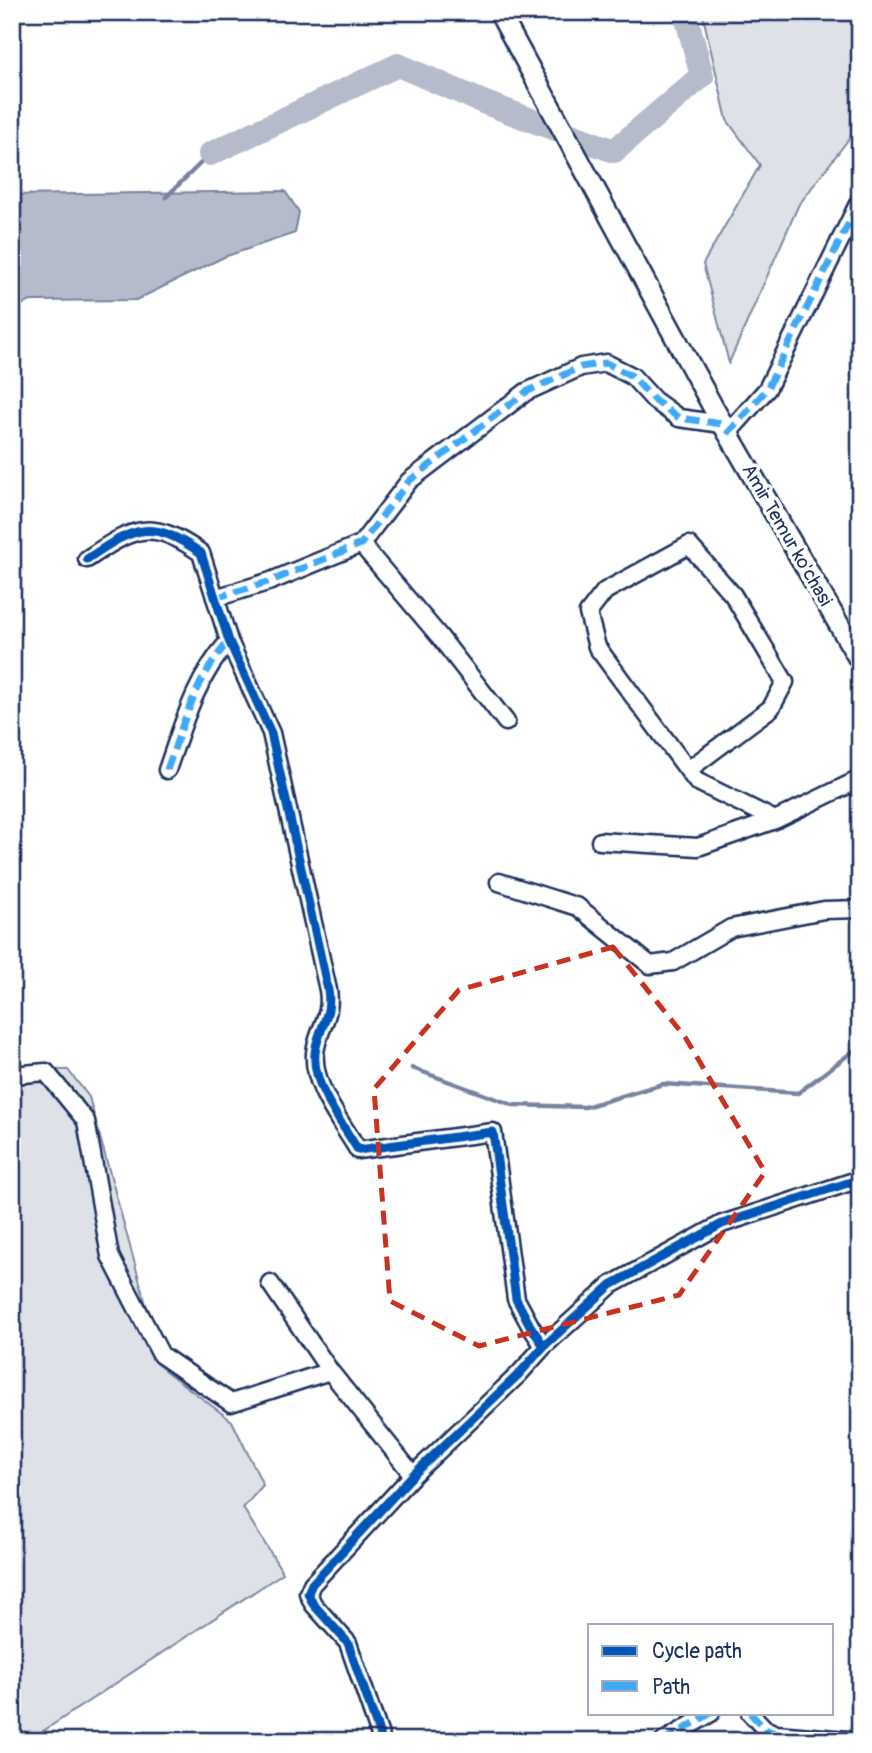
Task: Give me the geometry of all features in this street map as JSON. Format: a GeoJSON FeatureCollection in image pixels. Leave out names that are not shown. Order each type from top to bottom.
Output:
{"type":"FeatureCollection","features":[{"type":"Feature","properties":{"kind":"main road","name":"Amir Temur ko'chasi"},"geometry":{"type":"LineString","coordinates":[[503,20],[721,422],[860,661]]}},
{"type":"Feature","properties":{"kind":"street"},"geometry":{"type":"LineString","coordinates":[[215,598],[271,581],[361,544],[409,481],[526,393],[581,366],[606,363],[632,376],[654,400],[679,418],[721,422],[767,389],[860,200]]}},
{"type":"Feature","properties":{"kind":"street"},"geometry":{"type":"LineString","coordinates":[[87,559],[114,541],[141,529],[167,533],[201,553],[229,641],[271,733],[328,989],[330,1004],[316,1045],[316,1076],[358,1150],[493,1132],[516,1299],[544,1346]]}},
{"type":"Feature","properties":{"kind":"street"},"geometry":{"type":"LineString","coordinates":[[361,544],[439,636],[506,722]]}},
{"type":"Feature","properties":{"kind":"street"},"geometry":{"type":"LineString","coordinates":[[688,770],[771,708],[785,682],[733,595],[689,545],[605,591],[588,613],[597,647],[696,781],[775,820]]}},
{"type":"Feature","properties":{"kind":"street"},"geometry":{"type":"LineString","coordinates":[[167,770],[204,673],[229,641]]}},
{"type":"Feature","properties":{"kind":"street"},"geometry":{"type":"LineString","coordinates":[[600,841],[698,847],[775,820],[860,779]]}},
{"type":"Feature","properties":{"kind":"street"},"geometry":{"type":"LineString","coordinates":[[499,882],[578,907],[650,965],[673,962],[731,928],[824,910],[860,909]]}},
{"type":"Feature","properties":{"kind":"street"},"geometry":{"type":"LineString","coordinates":[[12,1075],[46,1072],[86,1121],[110,1256],[160,1355],[231,1403],[330,1371]]}},
{"type":"Feature","properties":{"kind":"street"},"geometry":{"type":"LineString","coordinates":[[382,1741],[348,1643],[313,1604],[308,1593],[312,1584],[413,1475],[519,1374],[544,1346],[611,1285],[722,1224],[860,1179]]}},
{"type":"Feature","properties":{"kind":"street"},"geometry":{"type":"LineString","coordinates":[[270,1283],[330,1371],[413,1475]]}},
{"type":"Feature","properties":{"kind":"street"},"geometry":{"type":"LineString","coordinates":[[664,1741],[709,1714]]}},
{"type":"Feature","properties":{"kind":"street"},"geometry":{"type":"LineString","coordinates":[[751,1714],[765,1729],[776,1734],[860,1741]]}},
{"type":"Feature","properties":{"kind":"highlighted area"},"geometry":{"type":"Polygon","coordinates":[[[613,947],[685,1037],[765,1172],[679,1295],[479,1346],[390,1301],[374,1089],[459,990],[613,947]]]}},
{"type":"Feature","properties":{"kind":"shaded area"},"geometry":{"type":"Polygon","coordinates":[[[702,12],[860,12],[860,124],[798,206],[729,363],[703,264],[760,165],[727,120],[702,12]]]}},
{"type":"Feature","properties":{"kind":"shaded area"},"geometry":{"type":"Polygon","coordinates":[[[12,1069],[68,1070],[89,1097],[164,1370],[232,1421],[263,1485],[243,1508],[283,1573],[28,1741],[12,1741],[12,1069]]]}},
{"type":"Feature","properties":{"kind":"water"},"geometry":{"type":"Polygon","coordinates":[[[285,191],[299,212],[295,233],[224,257],[136,300],[31,301],[12,308],[12,195],[285,191]]]}},
{"type":"Feature","properties":{"kind":"waterway"},"geometry":{"type":"LineString","coordinates":[[210,154],[398,65],[483,102],[614,151],[702,76],[685,12]]}},
{"type":"Feature","properties":{"kind":"waterway"},"geometry":{"type":"LineString","coordinates":[[166,197],[210,154]]}},
{"type":"Feature","properties":{"kind":"waterway"},"geometry":{"type":"LineString","coordinates":[[412,1068],[513,1105],[585,1107],[663,1084],[798,1093],[860,1046]]}},
{"type":"Feature","properties":{"kind":"marked path"},"geometry":{"type":"LineString","coordinates":[[727,434],[767,389],[860,200]]}},
{"type":"Feature","properties":{"kind":"marked path"},"geometry":{"type":"LineString","coordinates":[[215,598],[271,581],[361,544],[409,481],[526,392],[581,367],[606,363],[632,376],[654,400],[679,418],[722,424]]}},
{"type":"Feature","properties":{"kind":"marked path"},"geometry":{"type":"LineString","coordinates":[[167,770],[199,686],[229,641]]}},
{"type":"Feature","properties":{"kind":"marked path"},"geometry":{"type":"LineString","coordinates":[[664,1741],[709,1714]]}},
{"type":"Feature","properties":{"kind":"marked path"},"geometry":{"type":"LineString","coordinates":[[751,1714],[765,1729],[776,1734],[860,1741]]}},
{"type":"Feature","properties":{"kind":"cycle path"},"geometry":{"type":"LineString","coordinates":[[87,559],[118,540],[143,531],[169,535],[201,553],[229,641],[271,733],[328,990],[327,1013],[318,1039],[315,1060],[321,1087],[358,1150],[493,1132],[516,1299],[544,1346]]}},
{"type":"Feature","properties":{"kind":"cycle path"},"geometry":{"type":"LineString","coordinates":[[382,1741],[348,1643],[313,1604],[308,1593],[312,1584],[413,1475],[519,1374],[544,1346],[611,1285],[722,1224],[860,1179]]}}]}
